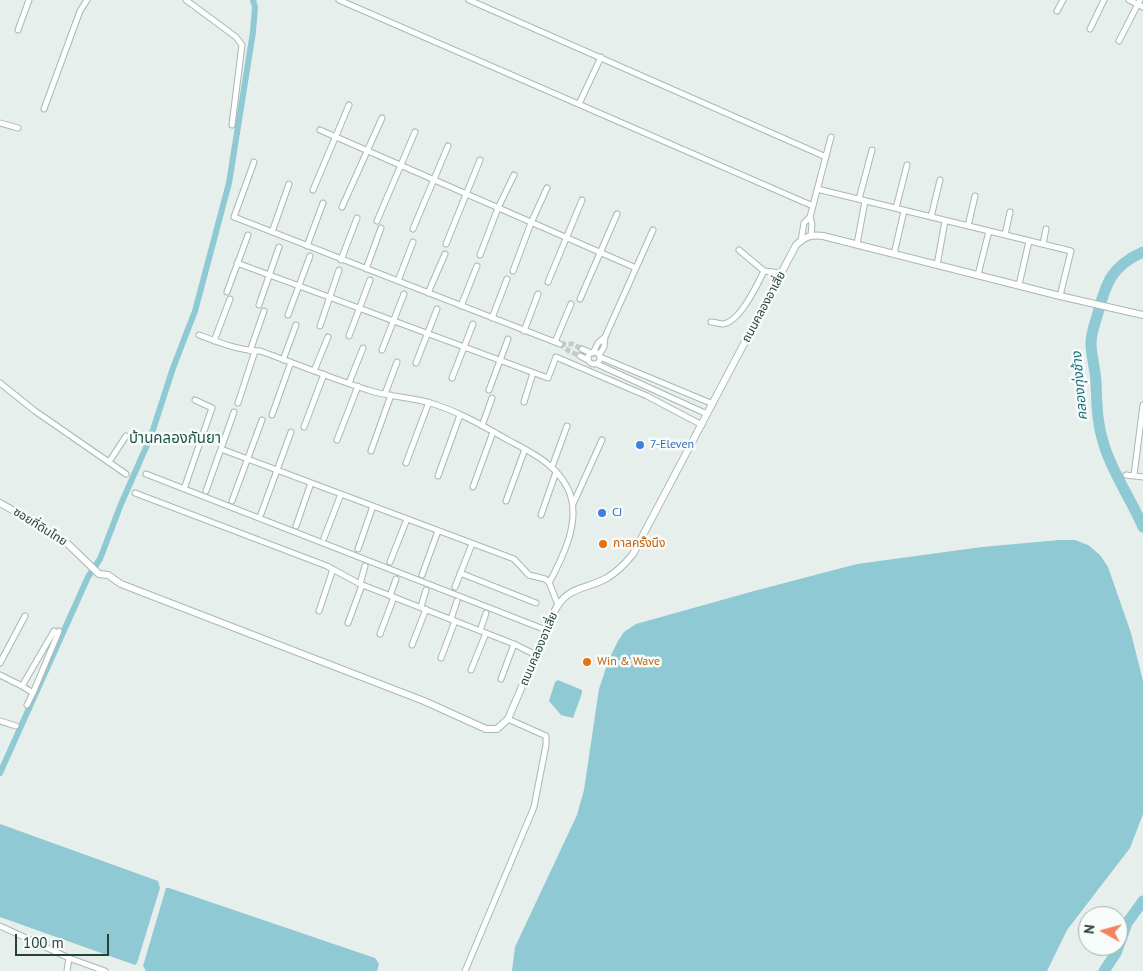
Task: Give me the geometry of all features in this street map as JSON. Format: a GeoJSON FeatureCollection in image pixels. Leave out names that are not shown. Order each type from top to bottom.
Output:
{"type":"FeatureCollection","features":[{"type":"Feature","properties":{"kind":"street"},"geometry":{"type":"LineString","coordinates":[[18,30],[29,0]]}},
{"type":"Feature","properties":{"kind":"street"},"geometry":{"type":"LineString","coordinates":[[44,109],[80,11],[87,0]]}},
{"type":"Feature","properties":{"kind":"street"},"geometry":{"type":"LineString","coordinates":[[186,0],[236,37],[242,44],[232,125]]}},
{"type":"Feature","properties":{"kind":"street"},"geometry":{"type":"LineString","coordinates":[[339,0],[813,206]]}},
{"type":"Feature","properties":{"kind":"street"},"geometry":{"type":"LineString","coordinates":[[469,0],[826,157]]}},
{"type":"Feature","properties":{"kind":"street"},"geometry":{"type":"LineString","coordinates":[[1057,11],[1063,0]]}},
{"type":"Feature","properties":{"kind":"street"},"geometry":{"type":"LineString","coordinates":[[1090,29],[1104,0]]}},
{"type":"Feature","properties":{"kind":"street"},"geometry":{"type":"LineString","coordinates":[[1120,41],[1140,4],[1129,0]]}},
{"type":"Feature","properties":{"kind":"street"},"geometry":{"type":"LineString","coordinates":[[579,104],[601,57]]}},
{"type":"Feature","properties":{"kind":"street"},"geometry":{"type":"LineString","coordinates":[[313,190],[349,105]]}},
{"type":"Feature","properties":{"kind":"street"},"geometry":{"type":"LineString","coordinates":[[342,207],[382,118]]}},
{"type":"Feature","properties":{"kind":"street"},"geometry":{"type":"LineString","coordinates":[[0,123],[18,128]]}},
{"type":"Feature","properties":{"kind":"street"},"geometry":{"type":"LineString","coordinates":[[320,130],[636,268]]}},
{"type":"Feature","properties":{"kind":"street"},"geometry":{"type":"LineString","coordinates":[[377,221],[415,132]]}},
{"type":"Feature","properties":{"kind":"street"},"geometry":{"type":"LineString","coordinates":[[800,241],[804,223],[810,217],[831,137]]}},
{"type":"Feature","properties":{"kind":"street"},"geometry":{"type":"LineString","coordinates":[[413,230],[448,146]]}},
{"type":"Feature","properties":{"kind":"street"},"geometry":{"type":"LineString","coordinates":[[858,199],[872,150]]}},
{"type":"Feature","properties":{"kind":"street"},"geometry":{"type":"LineString","coordinates":[[446,244],[480,160]]}},
{"type":"Feature","properties":{"kind":"street"},"geometry":{"type":"LineString","coordinates":[[254,162],[234,217],[558,343],[571,304]]}},
{"type":"Feature","properties":{"kind":"street"},"geometry":{"type":"LineString","coordinates":[[896,208],[907,165]]}},
{"type":"Feature","properties":{"kind":"street"},"geometry":{"type":"LineString","coordinates":[[480,255],[498,208],[514,175]]}},
{"type":"Feature","properties":{"kind":"street"},"geometry":{"type":"LineString","coordinates":[[931,217],[940,180]]}},
{"type":"Feature","properties":{"kind":"street"},"geometry":{"type":"LineString","coordinates":[[272,232],[289,184]]}},
{"type":"Feature","properties":{"kind":"street"},"geometry":{"type":"LineString","coordinates":[[513,271],[531,223],[547,188]]}},
{"type":"Feature","properties":{"kind":"street"},"geometry":{"type":"LineString","coordinates":[[817,189],[1071,251],[1060,296]]}},
{"type":"Feature","properties":{"kind":"street"},"geometry":{"type":"LineString","coordinates":[[968,226],[975,196]]}},
{"type":"Feature","properties":{"kind":"street"},"geometry":{"type":"LineString","coordinates":[[548,282],[582,200]]}},
{"type":"Feature","properties":{"kind":"street"},"geometry":{"type":"LineString","coordinates":[[856,244],[865,201]]}},
{"type":"Feature","properties":{"kind":"street"},"geometry":{"type":"LineString","coordinates":[[306,246],[323,202]]}},
{"type":"Feature","properties":{"kind":"street"},"geometry":{"type":"LineString","coordinates":[[894,254],[904,210]]}},
{"type":"Feature","properties":{"kind":"street"},"geometry":{"type":"LineString","coordinates":[[1005,235],[1010,212]]}},
{"type":"Feature","properties":{"kind":"street"},"geometry":{"type":"LineString","coordinates":[[580,299],[617,214]]}},
{"type":"Feature","properties":{"kind":"street"},"geometry":{"type":"LineString","coordinates":[[810,217],[812,224],[811,236]]}},
{"type":"Feature","properties":{"kind":"street"},"geometry":{"type":"LineString","coordinates":[[341,260],[357,218]]}},
{"type":"Feature","properties":{"kind":"street"},"geometry":{"type":"LineString","coordinates":[[937,264],[946,221]]}},
{"type":"Feature","properties":{"kind":"street"},"geometry":{"type":"LineString","coordinates":[[366,269],[382,228]]}},
{"type":"Feature","properties":{"kind":"street"},"geometry":{"type":"LineString","coordinates":[[1043,244],[1046,229]]}},
{"type":"Feature","properties":{"kind":"street"},"geometry":{"type":"LineString","coordinates":[[597,364],[600,361],[605,337],[653,230]]}},
{"type":"Feature","properties":{"kind":"street"},"geometry":{"type":"LineString","coordinates":[[978,275],[989,231]]}},
{"type":"Feature","properties":{"kind":"street"},"geometry":{"type":"LineString","coordinates":[[226,292],[248,235]]}},
{"type":"Feature","properties":{"kind":"street"},"geometry":{"type":"LineString","coordinates":[[800,241],[808,236],[823,236],[1143,315]]}},
{"type":"Feature","properties":{"kind":"street","name":"ถนนคลองอาเสี่ย"},"geometry":{"type":"LineString","coordinates":[[508,719],[558,605],[568,594],[605,579],[623,566],[633,554],[796,245],[800,241]]}},
{"type":"Feature","properties":{"kind":"street"},"geometry":{"type":"LineString","coordinates":[[1019,284],[1029,241]]}},
{"type":"Feature","properties":{"kind":"street"},"geometry":{"type":"LineString","coordinates":[[398,281],[413,242]]}},
{"type":"Feature","properties":{"kind":"street"},"geometry":{"type":"LineString","coordinates":[[259,305],[279,247]]}},
{"type":"Feature","properties":{"kind":"street"},"geometry":{"type":"LineString","coordinates":[[739,250],[764,271],[782,273]]}},
{"type":"Feature","properties":{"kind":"street"},"geometry":{"type":"LineString","coordinates":[[428,293],[445,254]]}},
{"type":"Feature","properties":{"kind":"street"},"geometry":{"type":"LineString","coordinates":[[288,316],[310,256]]}},
{"type":"Feature","properties":{"kind":"street"},"geometry":{"type":"LineString","coordinates":[[237,263],[548,378],[556,357],[647,396],[702,425]]}},
{"type":"Feature","properties":{"kind":"street"},"geometry":{"type":"LineString","coordinates":[[461,306],[476,266]]}},
{"type":"Feature","properties":{"kind":"street"},"geometry":{"type":"LineString","coordinates":[[320,326],[340,270]]}},
{"type":"Feature","properties":{"kind":"street"},"geometry":{"type":"LineString","coordinates":[[711,322],[723,324],[733,320],[744,306],[764,271]]}},
{"type":"Feature","properties":{"kind":"street"},"geometry":{"type":"LineString","coordinates":[[492,318],[507,279]]}},
{"type":"Feature","properties":{"kind":"street"},"geometry":{"type":"LineString","coordinates":[[349,336],[370,280]]}},
{"type":"Feature","properties":{"kind":"street"},"geometry":{"type":"LineString","coordinates":[[382,350],[404,294]]}},
{"type":"Feature","properties":{"kind":"street"},"geometry":{"type":"LineString","coordinates":[[524,330],[538,294]]}},
{"type":"Feature","properties":{"kind":"street"},"geometry":{"type":"LineString","coordinates":[[214,341],[230,299]]}},
{"type":"Feature","properties":{"kind":"street"},"geometry":{"type":"LineString","coordinates":[[416,363],[437,309]]}},
{"type":"Feature","properties":{"kind":"street"},"geometry":{"type":"LineString","coordinates":[[238,403],[264,312]]}},
{"type":"Feature","properties":{"kind":"street"},"geometry":{"type":"LineString","coordinates":[[452,378],[472,324]]}},
{"type":"Feature","properties":{"kind":"street"},"geometry":{"type":"LineString","coordinates":[[283,360],[296,325]]}},
{"type":"Feature","properties":{"kind":"street"},"geometry":{"type":"LineString","coordinates":[[199,334],[226,346],[253,351],[291,362],[373,392],[429,402],[494,432],[552,467],[571,496],[572,504],[571,527],[567,543],[549,583]]}},
{"type":"Feature","properties":{"kind":"street"},"geometry":{"type":"LineString","coordinates":[[314,371],[328,337]]}},
{"type":"Feature","properties":{"kind":"street"},"geometry":{"type":"LineString","coordinates":[[588,360],[598,343],[605,337]]}},
{"type":"Feature","properties":{"kind":"street"},"geometry":{"type":"LineString","coordinates":[[489,390],[508,339]]}},
{"type":"Feature","properties":{"kind":"street"},"geometry":{"type":"LineString","coordinates":[[349,383],[363,348]]}},
{"type":"Feature","properties":{"kind":"street"},"geometry":{"type":"LineString","coordinates":[[582,348],[713,404]]}},
{"type":"Feature","properties":{"kind":"street"},"geometry":{"type":"LineString","coordinates":[[580,356],[591,364],[597,364],[707,414]]}},
{"type":"Feature","properties":{"kind":"street"},"geometry":{"type":"LineString","coordinates":[[272,415],[291,362]]}},
{"type":"Feature","properties":{"kind":"street"},"geometry":{"type":"LineString","coordinates":[[385,394],[397,362]]}},
{"type":"Feature","properties":{"kind":"street"},"geometry":{"type":"LineString","coordinates":[[524,402],[533,373]]}},
{"type":"Feature","properties":{"kind":"street"},"geometry":{"type":"LineString","coordinates":[[304,427],[324,374]]}},
{"type":"Feature","properties":{"kind":"street"},"geometry":{"type":"LineString","coordinates":[[0,383],[35,411],[126,474]]}},
{"type":"Feature","properties":{"kind":"street"},"geometry":{"type":"LineString","coordinates":[[338,440],[358,386]]}},
{"type":"Feature","properties":{"kind":"street"},"geometry":{"type":"LineString","coordinates":[[371,451],[391,395]]}},
{"type":"Feature","properties":{"kind":"street"},"geometry":{"type":"LineString","coordinates":[[482,426],[492,398]]}},
{"type":"Feature","properties":{"kind":"street"},"geometry":{"type":"LineString","coordinates":[[184,489],[212,408],[195,400]]}},
{"type":"Feature","properties":{"kind":"street"},"geometry":{"type":"LineString","coordinates":[[406,463],[429,402]]}},
{"type":"Feature","properties":{"kind":"street"},"geometry":{"type":"LineString","coordinates":[[1134,475],[1143,405]]}},
{"type":"Feature","properties":{"kind":"street"},"geometry":{"type":"LineString","coordinates":[[206,491],[234,412]]}},
{"type":"Feature","properties":{"kind":"street"},"geometry":{"type":"LineString","coordinates":[[438,476],[460,415]]}},
{"type":"Feature","properties":{"kind":"street"},"geometry":{"type":"LineString","coordinates":[[232,502],[262,420]]}},
{"type":"Feature","properties":{"kind":"street"},"geometry":{"type":"LineString","coordinates":[[552,467],[568,426]]}},
{"type":"Feature","properties":{"kind":"street"},"geometry":{"type":"LineString","coordinates":[[261,514],[291,432]]}},
{"type":"Feature","properties":{"kind":"street"},"geometry":{"type":"LineString","coordinates":[[473,488],[494,432]]}},
{"type":"Feature","properties":{"kind":"street"},"geometry":{"type":"LineString","coordinates":[[109,462],[126,436]]}},
{"type":"Feature","properties":{"kind":"street"},"geometry":{"type":"LineString","coordinates":[[572,504],[602,440]]}},
{"type":"Feature","properties":{"kind":"street"},"geometry":{"type":"LineString","coordinates":[[221,449],[514,560],[529,575],[545,579],[549,583],[558,605]]}},
{"type":"Feature","properties":{"kind":"street"},"geometry":{"type":"LineString","coordinates":[[506,501],[525,449]]}},
{"type":"Feature","properties":{"kind":"street"},"geometry":{"type":"LineString","coordinates":[[541,515],[556,472]]}},
{"type":"Feature","properties":{"kind":"street"},"geometry":{"type":"LineString","coordinates":[[146,474],[546,630]]}},
{"type":"Feature","properties":{"kind":"street"},"geometry":{"type":"LineString","coordinates":[[1126,475],[1143,476]]}},
{"type":"Feature","properties":{"kind":"street"},"geometry":{"type":"LineString","coordinates":[[296,526],[311,483]]}},
{"type":"Feature","properties":{"kind":"street"},"geometry":{"type":"LineString","coordinates":[[135,493],[333,569],[361,584],[514,644],[536,655]]}},
{"type":"Feature","properties":{"kind":"street"},"geometry":{"type":"LineString","coordinates":[[324,538],[341,494]]}},
{"type":"Feature","properties":{"kind":"street","name":"ซอยที่ดินไทย"},"geometry":{"type":"LineString","coordinates":[[0,503],[53,533],[99,574],[108,574],[122,584],[424,702],[486,729],[496,729],[508,719]]}},
{"type":"Feature","properties":{"kind":"street"},"geometry":{"type":"LineString","coordinates":[[358,548],[373,506]]}},
{"type":"Feature","properties":{"kind":"street"},"geometry":{"type":"LineString","coordinates":[[390,562],[407,519]]}},
{"type":"Feature","properties":{"kind":"street"},"geometry":{"type":"LineString","coordinates":[[422,575],[438,531]]}},
{"type":"Feature","properties":{"kind":"street"},"geometry":{"type":"LineString","coordinates":[[455,587],[472,544]]}},
{"type":"Feature","properties":{"kind":"street"},"geometry":{"type":"LineString","coordinates":[[348,623],[365,566]]}},
{"type":"Feature","properties":{"kind":"street"},"geometry":{"type":"LineString","coordinates":[[319,611],[333,569]]}},
{"type":"Feature","properties":{"kind":"street"},"geometry":{"type":"LineString","coordinates":[[460,573],[536,603]]}},
{"type":"Feature","properties":{"kind":"street"},"geometry":{"type":"LineString","coordinates":[[380,634],[396,579]]}},
{"type":"Feature","properties":{"kind":"street"},"geometry":{"type":"LineString","coordinates":[[412,645],[423,608],[426,590]]}},
{"type":"Feature","properties":{"kind":"street"},"geometry":{"type":"LineString","coordinates":[[441,658],[457,601]]}},
{"type":"Feature","properties":{"kind":"street"},"geometry":{"type":"LineString","coordinates":[[471,670],[483,632],[486,613]]}},
{"type":"Feature","properties":{"kind":"street"},"geometry":{"type":"LineString","coordinates":[[0,663],[25,616]]}},
{"type":"Feature","properties":{"kind":"street"},"geometry":{"type":"LineString","coordinates":[[22,686],[57,631],[27,705]]}},
{"type":"Feature","properties":{"kind":"street"},"geometry":{"type":"LineString","coordinates":[[500,679],[514,644]]}},
{"type":"Feature","properties":{"kind":"street"},"geometry":{"type":"LineString","coordinates":[[0,675],[33,693]]}},
{"type":"Feature","properties":{"kind":"street"},"geometry":{"type":"LineString","coordinates":[[465,971],[534,807],[546,745],[546,736],[508,719]]}},
{"type":"Feature","properties":{"kind":"street"},"geometry":{"type":"LineString","coordinates":[[0,720],[16,726]]}},
{"type":"Feature","properties":{"kind":"street"},"geometry":{"type":"LineString","coordinates":[[0,926],[70,958],[105,971]]}},
{"type":"Feature","properties":{"kind":"street"},"geometry":{"type":"LineString","coordinates":[[68,971],[70,958]]}},
{"type":"Feature","properties":{"kind":"water"},"geometry":{"type":"Polygon","coordinates":[[[1059,540],[1075,540],[1088,545],[1100,555],[1108,567],[1131,633],[1143,681],[1143,814],[1130,848],[1085,906],[1078,906],[1078,916],[1067,930],[1047,971],[512,971],[515,947],[577,815],[584,790],[599,689],[609,659],[624,632],[636,624],[857,564],[982,547],[1059,540]]]}},
{"type":"Feature","properties":{"kind":"water"},"geometry":{"type":"Polygon","coordinates":[[[558,680],[582,690],[573,718],[561,715],[549,701],[555,682],[558,680]]]}},
{"type":"Feature","properties":{"kind":"water"},"geometry":{"type":"Polygon","coordinates":[[[0,824],[158,881],[160,888],[135,965],[0,917],[0,824]]]}},
{"type":"Feature","properties":{"kind":"water"},"geometry":{"type":"Polygon","coordinates":[[[166,888],[375,958],[379,964],[377,971],[146,971],[143,966],[166,888]]]}},
{"type":"Feature","properties":{"kind":"waterway"},"geometry":{"type":"LineString","coordinates":[[0,773],[88,577],[100,559],[121,504],[151,436],[173,368],[195,311],[229,183],[253,32],[255,7],[253,0]]}},
{"type":"Feature","properties":{"kind":"waterway","name":"คลองทุ่งช้าง"},"geometry":{"type":"LineString","coordinates":[[1143,252],[1124,263],[1112,276],[1104,292],[1092,332],[1091,343],[1100,430],[1112,466],[1143,527]]}},
{"type":"Feature","properties":{"kind":"waterway","name":"คลองทุ่งช้าง"},"geometry":{"type":"LineString","coordinates":[[1104,971],[1116,953],[1127,923],[1143,901]]}},
{"type":"Feature","properties":{"kind":"tunnel"},"geometry":{"type":"LineString","coordinates":[[560,344],[580,356]]}},
{"type":"Feature","properties":{"kind":"tunnel"},"geometry":{"type":"LineString","coordinates":[[561,344],[572,344],[582,349]]}},
{"type":"Feature","properties":{"kind":"place","name":"7-Eleven"},"geometry":{"type":"Point","coordinates":[640,445]}},
{"type":"Feature","properties":{"kind":"place","name":"CJ"},"geometry":{"type":"Point","coordinates":[602,513]}},
{"type":"Feature","properties":{"kind":"place","name":"กาลครั้งนึง"},"geometry":{"type":"Point","coordinates":[603,544]}},
{"type":"Feature","properties":{"kind":"place","name":"Win & Wave"},"geometry":{"type":"Point","coordinates":[587,662]}},
{"type":"Feature","properties":{"kind":"district","name":"บ้านคลองกันยา"},"geometry":{"type":"Point","coordinates":[175,439]}}]}
